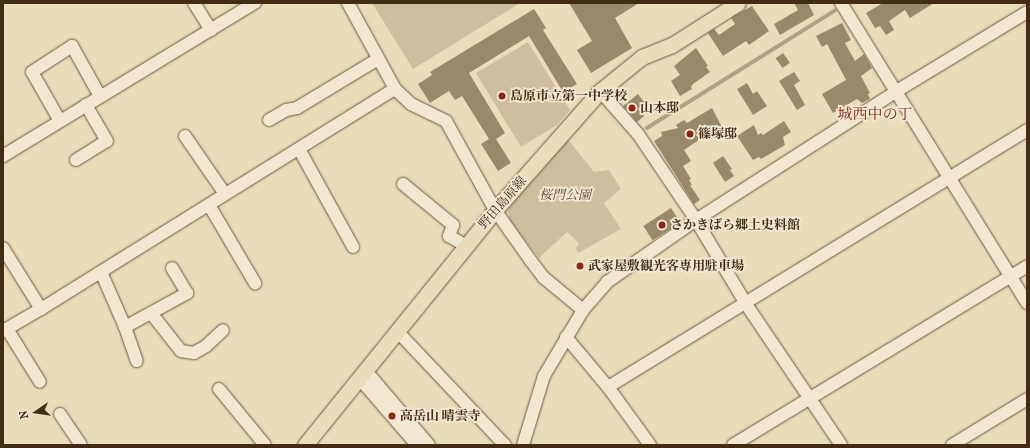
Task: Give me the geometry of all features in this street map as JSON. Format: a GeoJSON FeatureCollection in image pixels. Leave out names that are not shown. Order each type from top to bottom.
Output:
{"type":"FeatureCollection","features":[{"type":"Feature","properties":{"kind":"main road","name":"野田島原線"},"geometry":{"type":"LineString","coordinates":[[305,445],[398,332],[495,210],[600,91],[642,57],[672,45],[738,3]]}},
{"type":"Feature","properties":{"kind":"street"},"geometry":{"type":"LineString","coordinates":[[194,3],[211,30]]}},
{"type":"Feature","properties":{"kind":"street"},"geometry":{"type":"LineString","coordinates":[[3,156],[255,3]]}},
{"type":"Feature","properties":{"kind":"street"},"geometry":{"type":"LineString","coordinates":[[348,3],[394,89],[411,104],[446,121],[495,210],[543,277],[583,310]]}},
{"type":"Feature","properties":{"kind":"street"},"geometry":{"type":"LineString","coordinates":[[841,3],[1027,303]]}},
{"type":"Feature","properties":{"kind":"street"},"geometry":{"type":"LineString","coordinates":[[523,445],[544,376],[583,310],[607,282],[696,220],[895,92],[1027,12]]}},
{"type":"Feature","properties":{"kind":"street"},"geometry":{"type":"LineString","coordinates":[[60,121],[32,72],[72,46],[100,96]]}},
{"type":"Feature","properties":{"kind":"street"},"geometry":{"type":"LineString","coordinates":[[270,120],[286,110],[297,108],[378,59]]}},
{"type":"Feature","properties":{"kind":"street"},"geometry":{"type":"LineString","coordinates":[[40,382],[5,330],[101,272],[394,89]]}},
{"type":"Feature","properties":{"kind":"street"},"geometry":{"type":"LineString","coordinates":[[600,91],[638,134],[696,220],[746,304],[841,445]]}},
{"type":"Feature","properties":{"kind":"street"},"geometry":{"type":"LineString","coordinates":[[76,160],[107,141],[86,105]]}},
{"type":"Feature","properties":{"kind":"street"},"geometry":{"type":"LineString","coordinates":[[608,387],[746,304],[1027,130]]}},
{"type":"Feature","properties":{"kind":"street"},"geometry":{"type":"LineString","coordinates":[[185,136],[225,194]]}},
{"type":"Feature","properties":{"kind":"street"},"geometry":{"type":"LineString","coordinates":[[299,149],[353,247]]}},
{"type":"Feature","properties":{"kind":"street"},"geometry":{"type":"LineString","coordinates":[[403,184],[452,225],[448,236],[466,246]]}},
{"type":"Feature","properties":{"kind":"street"},"geometry":{"type":"LineString","coordinates":[[209,205],[255,283]]}},
{"type":"Feature","properties":{"kind":"street"},"geometry":{"type":"LineString","coordinates":[[3,248],[41,309]]}},
{"type":"Feature","properties":{"kind":"street"},"geometry":{"type":"LineString","coordinates":[[733,445],[1027,266]]}},
{"type":"Feature","properties":{"kind":"street"},"geometry":{"type":"LineString","coordinates":[[125,327],[187,293],[172,268]]}},
{"type":"Feature","properties":{"kind":"street"},"geometry":{"type":"LineString","coordinates":[[101,272],[125,327],[137,361]]}},
{"type":"Feature","properties":{"kind":"street"},"geometry":{"type":"LineString","coordinates":[[151,313],[181,351],[194,352],[206,346],[223,330]]}},
{"type":"Feature","properties":{"kind":"street"},"geometry":{"type":"LineString","coordinates":[[398,332],[505,445]]}},
{"type":"Feature","properties":{"kind":"street"},"geometry":{"type":"LineString","coordinates":[[566,337],[608,387],[650,445]]}},
{"type":"Feature","properties":{"kind":"street"},"geometry":{"type":"LineString","coordinates":[[363,375],[417,445]]}},
{"type":"Feature","properties":{"kind":"street"},"geometry":{"type":"LineString","coordinates":[[363,375],[429,445]]}},
{"type":"Feature","properties":{"kind":"street"},"geometry":{"type":"LineString","coordinates":[[219,389],[265,445]]}},
{"type":"Feature","properties":{"kind":"street"},"geometry":{"type":"LineString","coordinates":[[952,445],[1027,398]]}},
{"type":"Feature","properties":{"kind":"street"},"geometry":{"type":"LineString","coordinates":[[60,414],[80,445]]}},
{"type":"Feature","properties":{"kind":"green space"},"geometry":{"type":"Polygon","coordinates":[[[372,3],[520,3],[413,69],[372,3]]]}},
{"type":"Feature","properties":{"kind":"green space"},"geometry":{"type":"Polygon","coordinates":[[[528,42],[570,110],[557,125],[521,147],[476,73],[528,42]]]}},
{"type":"Feature","properties":{"kind":"green space","name":"桜門公園"},"geometry":{"type":"Polygon","coordinates":[[[566,137],[594,172],[609,170],[621,189],[604,203],[621,229],[578,253],[576,248],[579,243],[567,232],[539,258],[510,221],[508,211],[510,203],[566,137]]]}},
{"type":"Feature","properties":{"kind":"building"},"geometry":{"type":"Polygon","coordinates":[[[569,3],[639,3],[615,18],[632,48],[591,73],[577,50],[592,41],[569,3]]]}},
{"type":"Feature","properties":{"kind":"building"},"geometry":{"type":"Polygon","coordinates":[[[794,3],[808,3],[814,15],[780,35],[774,24],[798,10],[794,3]]]}},
{"type":"Feature","properties":{"kind":"building"},"geometry":{"type":"Polygon","coordinates":[[[883,3],[934,3],[910,18],[905,10],[889,21],[894,30],[886,35],[880,26],[875,28],[866,13],[883,3]]]}},
{"type":"Feature","properties":{"kind":"building"},"geometry":{"type":"Polygon","coordinates":[[[752,6],[769,31],[749,45],[746,41],[723,56],[708,33],[714,29],[719,35],[735,24],[731,18],[752,6]]]}},
{"type":"Feature","properties":{"kind":"building"},"geometry":{"type":"Polygon","coordinates":[[[534,9],[546,28],[543,30],[577,84],[563,92],[529,36],[469,73],[505,133],[496,139],[511,163],[498,171],[481,144],[489,139],[462,96],[455,100],[449,91],[430,103],[418,84],[432,75],[430,72],[534,9]]]}},
{"type":"Feature","properties":{"kind":"building"},"geometry":{"type":"Polygon","coordinates":[[[842,23],[851,40],[845,43],[855,61],[864,54],[872,68],[861,76],[870,93],[868,94],[870,99],[862,103],[857,99],[833,113],[822,94],[846,80],[827,44],[822,47],[816,36],[842,23]]]}},
{"type":"Feature","properties":{"kind":"building"},"geometry":{"type":"Polygon","coordinates":[[[696,48],[708,66],[706,67],[710,72],[693,84],[691,87],[692,89],[680,96],[671,81],[680,75],[674,66],[696,48]]]}},
{"type":"Feature","properties":{"kind":"building"},"geometry":{"type":"Polygon","coordinates":[[[783,53],[790,63],[783,68],[776,58],[783,53]]]}},
{"type":"Feature","properties":{"kind":"building"},"geometry":{"type":"Polygon","coordinates":[[[794,72],[800,81],[794,85],[805,105],[797,110],[779,81],[794,72]]]}},
{"type":"Feature","properties":{"kind":"building"},"geometry":{"type":"Polygon","coordinates":[[[747,83],[753,94],[757,91],[767,106],[753,115],[737,89],[747,83]]]}},
{"type":"Feature","properties":{"kind":"building","name":"山本邸"},"geometry":{"type":"Polygon","coordinates":[[[638,94],[645,103],[638,109],[644,116],[637,122],[623,106],[638,94]]]}},
{"type":"Feature","properties":{"kind":"building"},"geometry":{"type":"Polygon","coordinates":[[[712,108],[723,129],[713,135],[711,132],[684,150],[691,161],[683,166],[691,179],[689,180],[692,185],[690,185],[700,200],[694,204],[654,141],[662,136],[661,132],[678,128],[676,125],[684,120],[687,123],[712,108]]]}},
{"type":"Feature","properties":{"kind":"building"},"geometry":{"type":"Polygon","coordinates":[[[784,121],[791,132],[783,137],[785,145],[761,159],[759,157],[753,160],[737,136],[754,125],[758,135],[761,133],[763,135],[784,121]]]}},
{"type":"Feature","properties":{"kind":"building"},"geometry":{"type":"Polygon","coordinates":[[[723,156],[732,169],[730,170],[734,176],[725,182],[713,163],[723,156]]]}},
{"type":"Feature","properties":{"kind":"building","name":"さかきばら郷土史料館"},"geometry":{"type":"Polygon","coordinates":[[[671,208],[680,222],[653,240],[643,226],[671,208]]]}},
{"type":"Feature","properties":{"kind":"waterway"},"geometry":{"type":"LineString","coordinates":[[647,128],[834,11]]}},
{"type":"Feature","properties":{"kind":"place","name":"島原市立第一中学校"},"geometry":{"type":"Point","coordinates":[502,96]}},
{"type":"Feature","properties":{"kind":"place","name":"山本邸"},"geometry":{"type":"Point","coordinates":[632,108]}},
{"type":"Feature","properties":{"kind":"place","name":"篠塚邸"},"geometry":{"type":"Point","coordinates":[690,134]}},
{"type":"Feature","properties":{"kind":"place","name":"さかきばら郷土史料館"},"geometry":{"type":"Point","coordinates":[662,225]}},
{"type":"Feature","properties":{"kind":"place","name":"武家屋敷観光客専用駐車場"},"geometry":{"type":"Point","coordinates":[580,266]}},
{"type":"Feature","properties":{"kind":"place","name":"高岳山 晴雲寺"},"geometry":{"type":"Point","coordinates":[392,416]}},
{"type":"Feature","properties":{"kind":"district","name":"城西中の丁"},"geometry":{"type":"Point","coordinates":[875,115]}}]}
